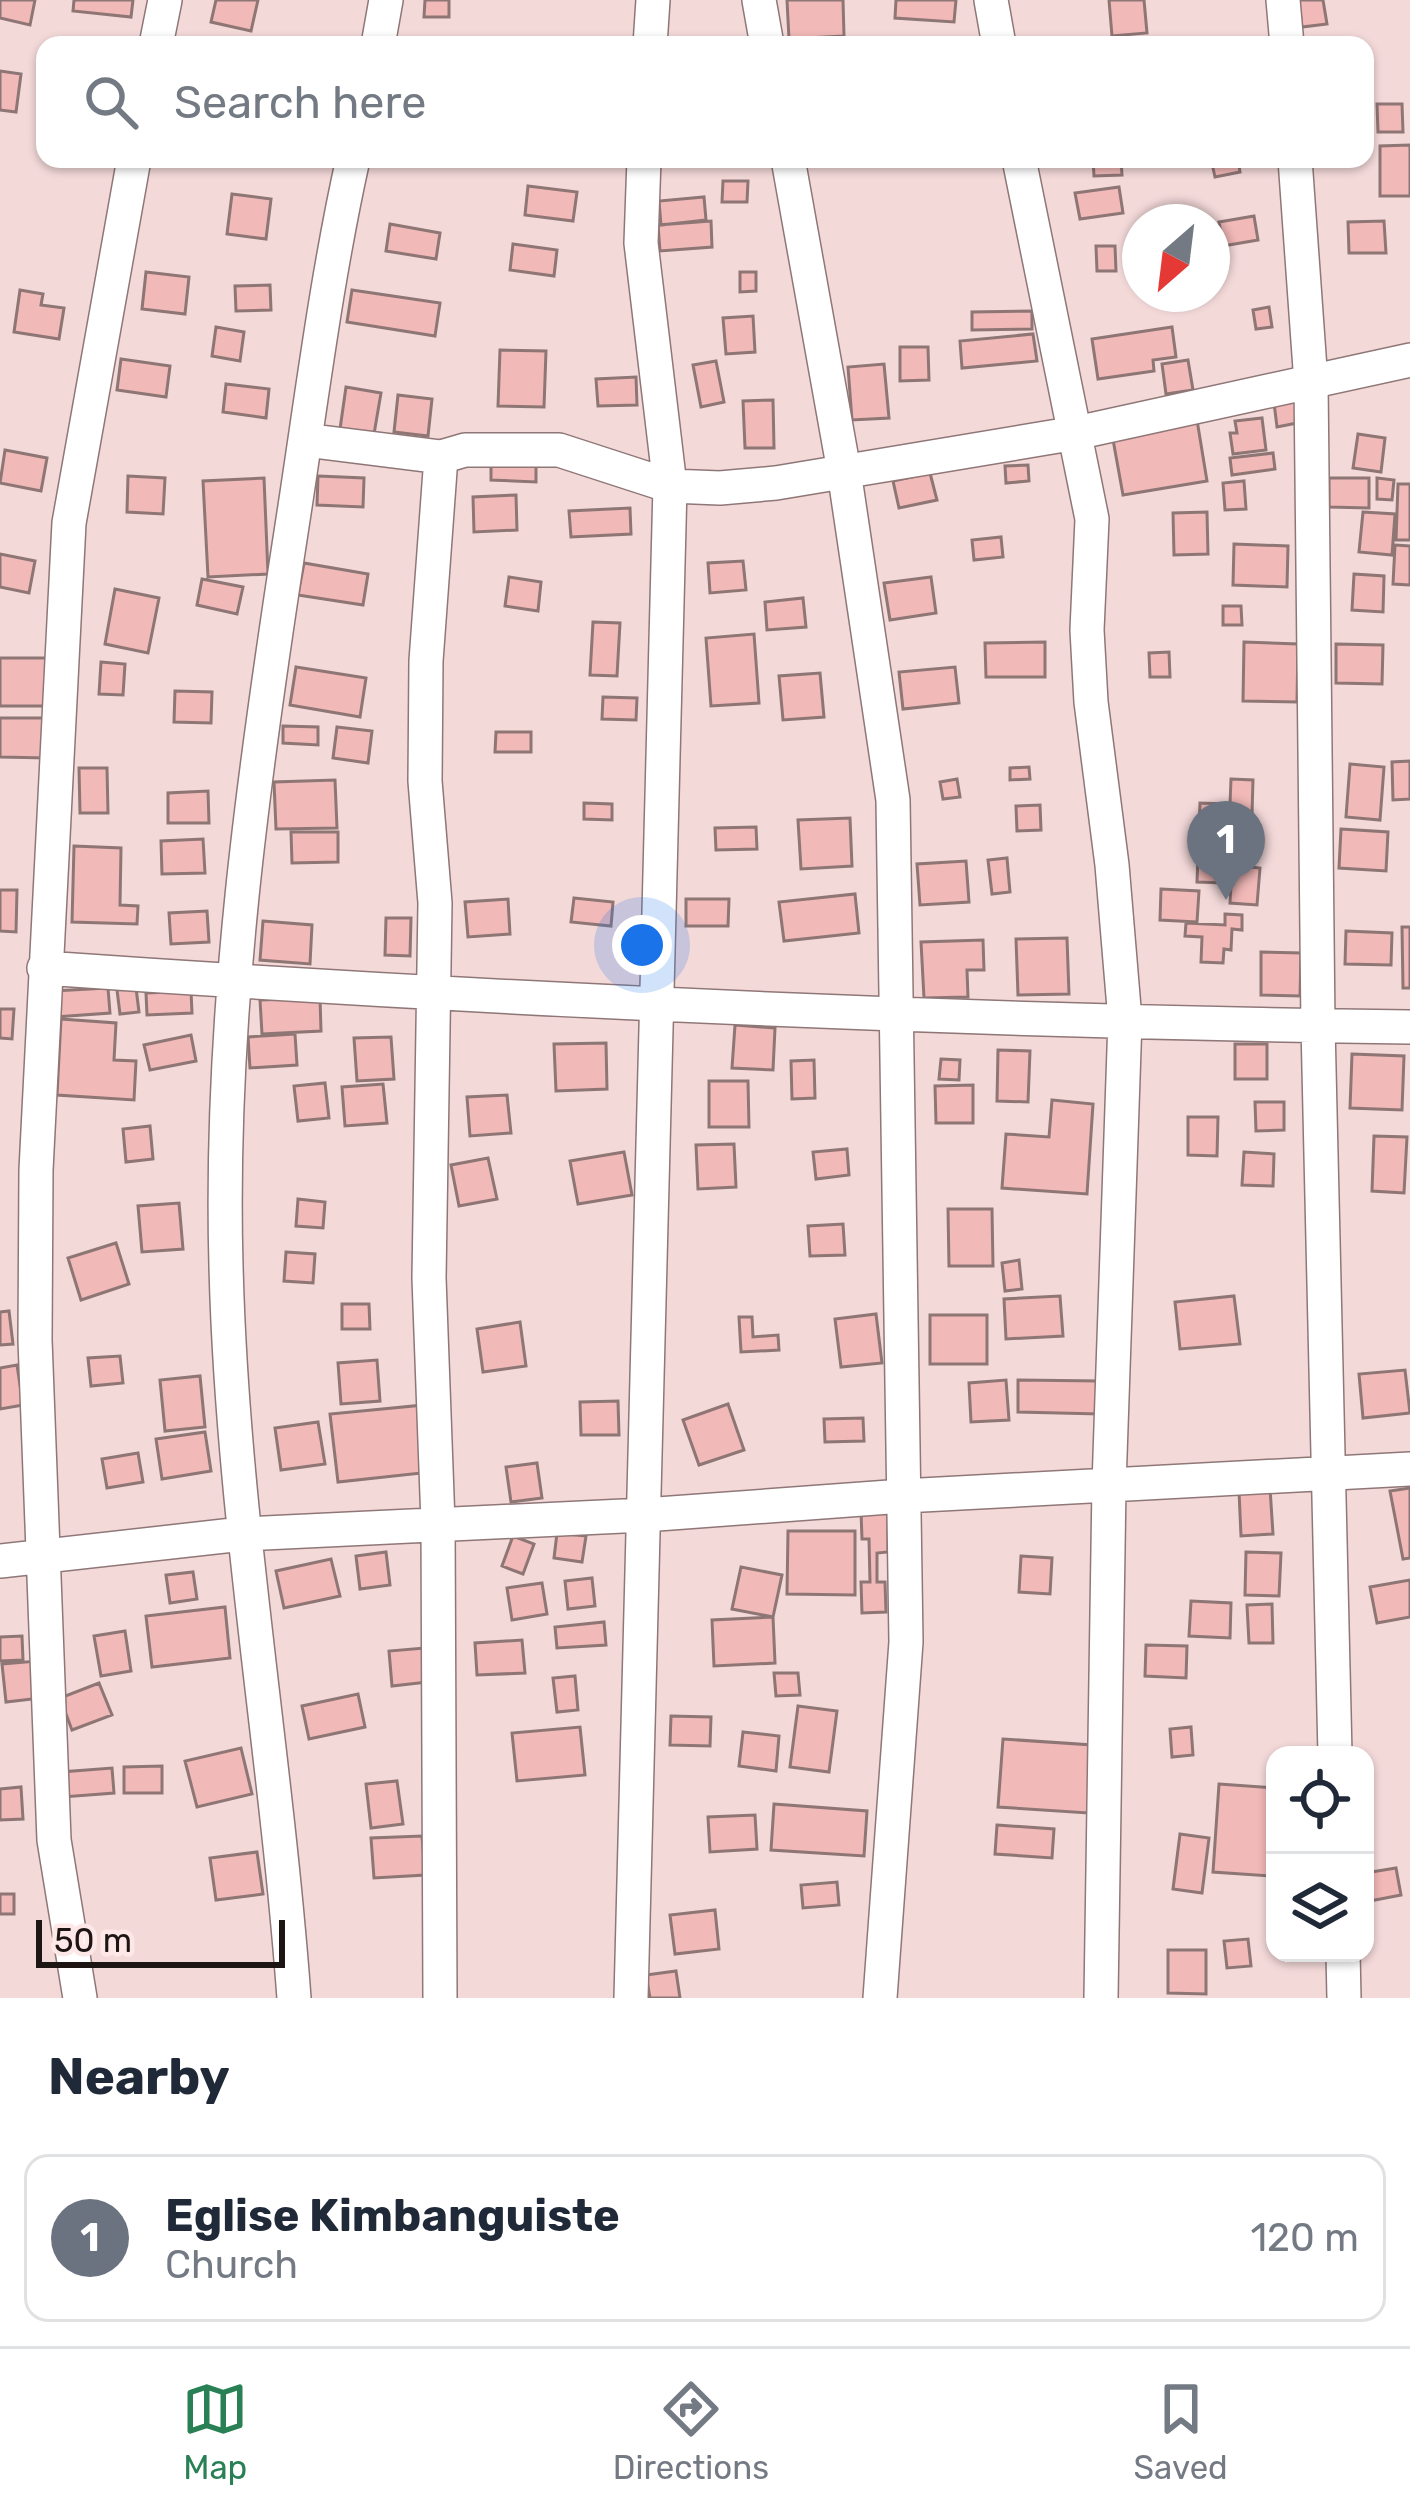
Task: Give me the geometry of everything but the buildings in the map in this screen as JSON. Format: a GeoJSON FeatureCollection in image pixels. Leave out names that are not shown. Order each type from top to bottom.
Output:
{"type":"FeatureCollection","features":[{"type":"Feature","properties":{"kind":"street"},"geometry":{"type":"LineString","coordinates":[[158,36],[165,0]]}},
{"type":"Feature","properties":{"kind":"street"},"geometry":{"type":"LineString","coordinates":[[380,36],[386,0]]}},
{"type":"Feature","properties":{"kind":"street"},"geometry":{"type":"LineString","coordinates":[[651,36],[653,0]]}},
{"type":"Feature","properties":{"kind":"street"},"geometry":{"type":"LineString","coordinates":[[759,0],[765,36]]}},
{"type":"Feature","properties":{"kind":"street"},"geometry":{"type":"LineString","coordinates":[[991,0],[997,36]]}},
{"type":"Feature","properties":{"kind":"street"},"geometry":{"type":"LineString","coordinates":[[1283,0],[1285,36]]}},
{"type":"Feature","properties":{"kind":"street"},"geometry":{"type":"LineString","coordinates":[[80,1998],[54,1840],[34,1240],[69,523],[132,168]]}},
{"type":"Feature","properties":{"kind":"street"},"geometry":{"type":"LineString","coordinates":[[294,1998],[282,1845],[242,1534],[230,1382],[224,1178],[233,981],[271,659],[328,286],[351,168]]}},
{"type":"Feature","properties":{"kind":"street"},"geometry":{"type":"LineString","coordinates":[[631,1998],[670,487],[641,243],[644,168]]}},
{"type":"Feature","properties":{"kind":"street"},"geometry":{"type":"LineString","coordinates":[[790,168],[844,471],[893,800],[906,1642],[880,1998]]}},
{"type":"Feature","properties":{"kind":"street"},"geometry":{"type":"LineString","coordinates":[[1021,168],[1092,519],[1087,630],[1091,702],[1125,1020],[1109,1485],[1101,1998]]}},
{"type":"Feature","properties":{"kind":"street"},"geometry":{"type":"LineString","coordinates":[[1296,168],[1311,383],[1318,1026],[1335,1746]]}},
{"type":"Feature","properties":{"kind":"street"},"geometry":{"type":"LineString","coordinates":[[305,440],[441,458],[465,450],[559,450],[670,487],[757,485],[1076,433],[1410,360]]}},
{"type":"Feature","properties":{"kind":"street"},"geometry":{"type":"LineString","coordinates":[[440,1998],[437,1523],[429,1278],[435,903],[425,781],[426,681],[441,458]]}},
{"type":"Feature","properties":{"kind":"street"},"geometry":{"type":"LineString","coordinates":[[44,968],[434,994],[898,1017],[1410,1028]]}},
{"type":"Feature","properties":{"kind":"street"},"geometry":{"type":"LineString","coordinates":[[0,1561],[242,1534],[1410,1469]]}},
{"type":"Feature","properties":{"kind":"street"},"geometry":{"type":"LineString","coordinates":[[1342,1962],[1344,1998]]}},
{"type":"Feature","properties":{"kind":"place","name":"Eglise Kimbanguiste"},"geometry":{"type":"Point","coordinates":[1226,900]}}]}
